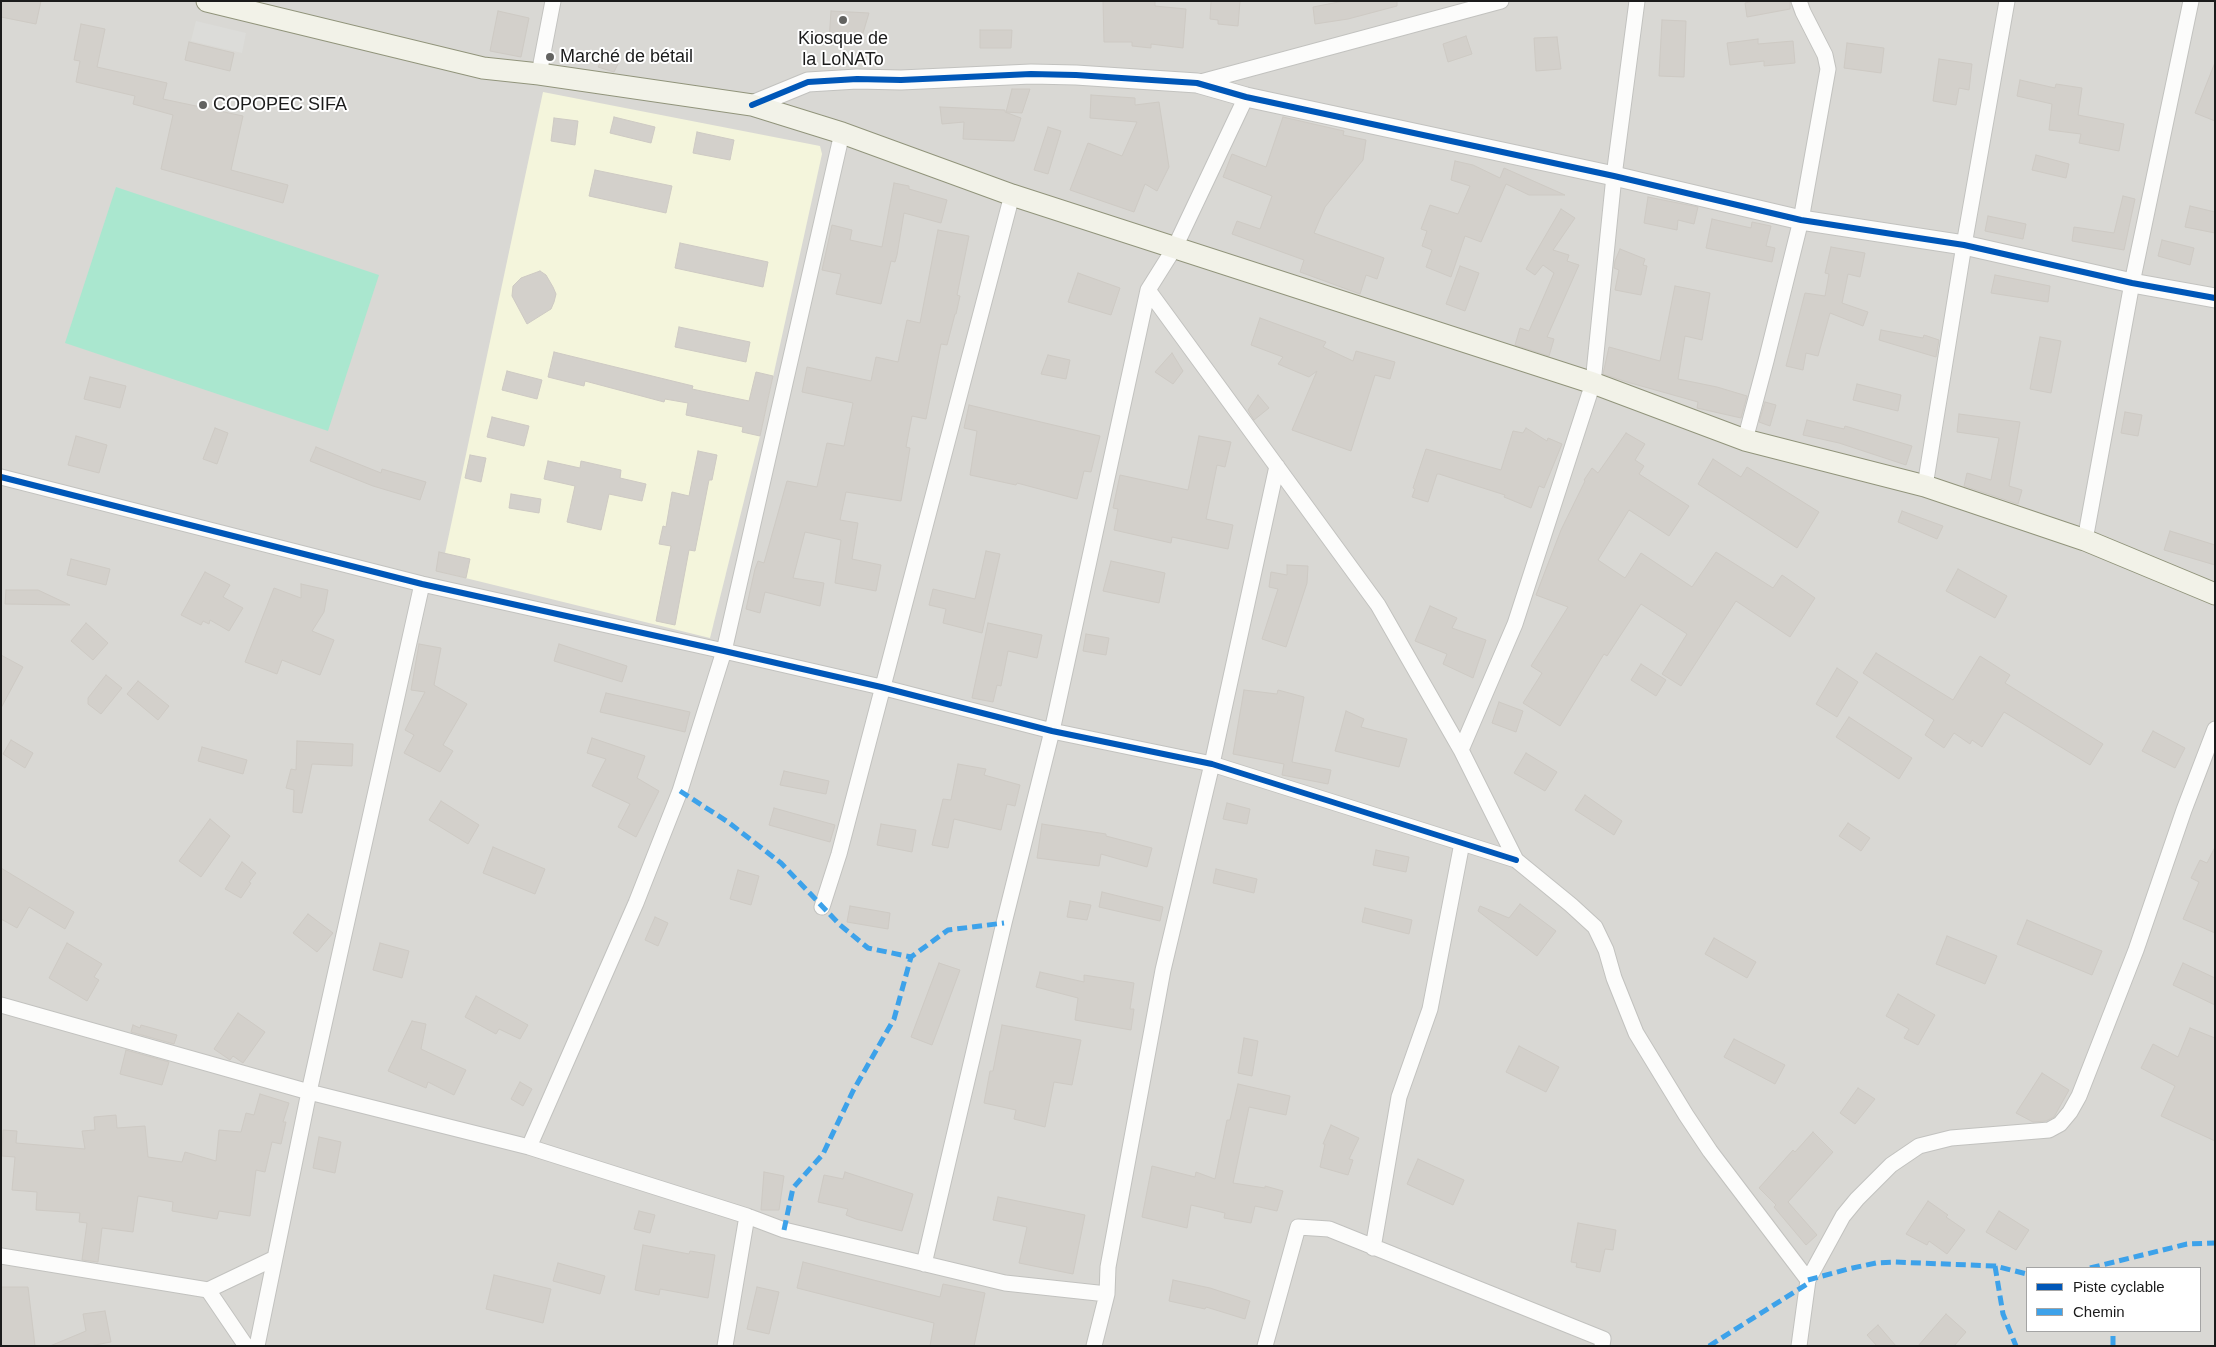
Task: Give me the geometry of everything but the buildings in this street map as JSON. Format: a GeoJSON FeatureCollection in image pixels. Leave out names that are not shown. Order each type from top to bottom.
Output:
{"type":"FeatureCollection","features":[{"type":"Feature","properties":{"kind":"main road"},"geometry":{"type":"LineString","coordinates":[[207,1],[483,68],[539,74],[752,105],[842,133],[1012,195],[1594,383],[1745,440],[1925,486],[2085,540],[2215,594]]}},
{"type":"Feature","properties":{"kind":"street"},"geometry":{"type":"LineString","coordinates":[[539,74],[554,1]]}},
{"type":"Feature","properties":{"kind":"street"},"geometry":{"type":"LineString","coordinates":[[1197,84],[1501,1]]}},
{"type":"Feature","properties":{"kind":"street"},"geometry":{"type":"LineString","coordinates":[[1461,750],[1515,624],[1594,383],[1614,176],[1637,1]]}},
{"type":"Feature","properties":{"kind":"street"},"geometry":{"type":"LineString","coordinates":[[1745,440],[1801,220],[1828,69],[1825,55],[1799,1]]}},
{"type":"Feature","properties":{"kind":"street"},"geometry":{"type":"LineString","coordinates":[[1925,486],[1964,245],[2007,1]]}},
{"type":"Feature","properties":{"kind":"street"},"geometry":{"type":"LineString","coordinates":[[2085,540],[2132,283],[2191,1]]}},
{"type":"Feature","properties":{"kind":"street"},"geometry":{"type":"LineString","coordinates":[[752,105],[808,82],[856,79],[901,80],[1067,74],[1197,84],[1246,97],[1614,176],[1801,220],[1964,245],[2132,283],[2215,298]]}},
{"type":"Feature","properties":{"kind":"street"},"geometry":{"type":"LineString","coordinates":[[924,1264],[1004,923],[1052,731],[1148,290],[1175,247],[1246,97]]}},
{"type":"Feature","properties":{"kind":"street"},"geometry":{"type":"LineString","coordinates":[[529,1147],[644,884],[680,791],[724,651],[842,133]]}},
{"type":"Feature","properties":{"kind":"street"},"geometry":{"type":"LineString","coordinates":[[822,907],[838,854],[1012,195]]}},
{"type":"Feature","properties":{"kind":"street"},"geometry":{"type":"LineString","coordinates":[[1148,290],[1378,605],[1461,750],[1516,860]]}},
{"type":"Feature","properties":{"kind":"street"},"geometry":{"type":"LineString","coordinates":[[1094,1346],[1106,1294],[1108,1267],[1163,970],[1212,764],[1277,466]]}},
{"type":"Feature","properties":{"kind":"street"},"geometry":{"type":"LineString","coordinates":[[1,477],[422,584],[881,687],[1052,731],[1212,764],[1516,860],[1595,927],[1606,950],[1614,978],[1636,1033],[1710,1151],[1808,1280]]}},
{"type":"Feature","properties":{"kind":"street"},"geometry":{"type":"LineString","coordinates":[[257,1346],[309,1092],[422,584]]}},
{"type":"Feature","properties":{"kind":"street"},"geometry":{"type":"LineString","coordinates":[[1799,1346],[1808,1280],[1843,1216],[1857,1199],[1892,1165],[1920,1146],[1951,1138],[2049,1130],[2060,1124],[2070,1112],[2079,1096],[2136,950],[2184,810],[2215,729]]}},
{"type":"Feature","properties":{"kind":"street"},"geometry":{"type":"LineString","coordinates":[[1373,1248],[1399,1097],[1430,1009],[1462,843]]}},
{"type":"Feature","properties":{"kind":"street"},"geometry":{"type":"LineString","coordinates":[[1,1005],[309,1092],[529,1147],[747,1216],[784,1230],[1005,1283],[1106,1294]]}},
{"type":"Feature","properties":{"kind":"street"},"geometry":{"type":"LineString","coordinates":[[726,1346],[747,1216]]}},
{"type":"Feature","properties":{"kind":"street"},"geometry":{"type":"LineString","coordinates":[[1265,1346],[1298,1227],[1329,1229],[1603,1339],[1602,1346]]}},
{"type":"Feature","properties":{"kind":"street"},"geometry":{"type":"LineString","coordinates":[[1,1256],[208,1290],[275,1258]]}},
{"type":"Feature","properties":{"kind":"street"},"geometry":{"type":"LineString","coordinates":[[208,1290],[246,1346]]}},
{"type":"Feature","properties":{"kind":"shaded area"},"geometry":{"type":"Polygon","coordinates":[[[1,1],[2215,1],[2215,1346],[1,1346],[1,1]]]}},
{"type":"Feature","properties":{"kind":"shaded area"},"geometry":{"type":"Polygon","coordinates":[[[196,21],[246,33],[242,53],[191,41],[196,21]]]}},
{"type":"Feature","properties":{"kind":"shaded area"},"geometry":{"type":"Polygon","coordinates":[[[543,92],[820,146],[822,154],[760,436],[710,638],[441,572],[543,92]]]}},
{"type":"Feature","properties":{"kind":"green space"},"geometry":{"type":"Polygon","coordinates":[[[116,187],[379,275],[328,431],[65,343],[116,187]]]}},
{"type":"Feature","properties":{"kind":"marked path"},"geometry":{"type":"LineString","coordinates":[[680,791],[728,822],[781,863],[840,925],[868,948],[911,957],[948,930],[1004,923]]}},
{"type":"Feature","properties":{"kind":"marked path"},"geometry":{"type":"LineString","coordinates":[[784,1230],[793,1188],[823,1154],[853,1091],[894,1019],[911,957]]}},
{"type":"Feature","properties":{"kind":"marked path"},"geometry":{"type":"LineString","coordinates":[[2094,1267],[2187,1244],[2215,1243]]}},
{"type":"Feature","properties":{"kind":"marked path"},"geometry":{"type":"LineString","coordinates":[[1808,1280],[1876,1263],[1895,1262],[1995,1266],[2026,1274]]}},
{"type":"Feature","properties":{"kind":"marked path"},"geometry":{"type":"LineString","coordinates":[[1995,1266],[2003,1314],[2016,1346]]}},
{"type":"Feature","properties":{"kind":"marked path"},"geometry":{"type":"LineString","coordinates":[[1709,1346],[1807,1284]]}},
{"type":"Feature","properties":{"kind":"marked path"},"geometry":{"type":"LineString","coordinates":[[2113,1332],[2113,1346]]}},
{"type":"Feature","properties":{"kind":"cycle path"},"geometry":{"type":"LineString","coordinates":[[752,105],[808,82],[857,79],[901,80],[1031,74],[1197,83],[1246,97],[1614,176],[1801,220],[1964,245],[2132,283],[2215,298]]}},
{"type":"Feature","properties":{"kind":"cycle path"},"geometry":{"type":"LineString","coordinates":[[1,477],[422,584],[881,687],[1052,731],[1212,764],[1516,860]]}},
{"type":"Feature","properties":{"kind":"place","name":"Kiosque de la LoNATo"},"geometry":{"type":"Point","coordinates":[843,20]}},
{"type":"Feature","properties":{"kind":"place","name":"Marché de bétail"},"geometry":{"type":"Point","coordinates":[550,57]}},
{"type":"Feature","properties":{"kind":"place","name":"COPOPEC SIFA"},"geometry":{"type":"Point","coordinates":[203,105]}}]}
